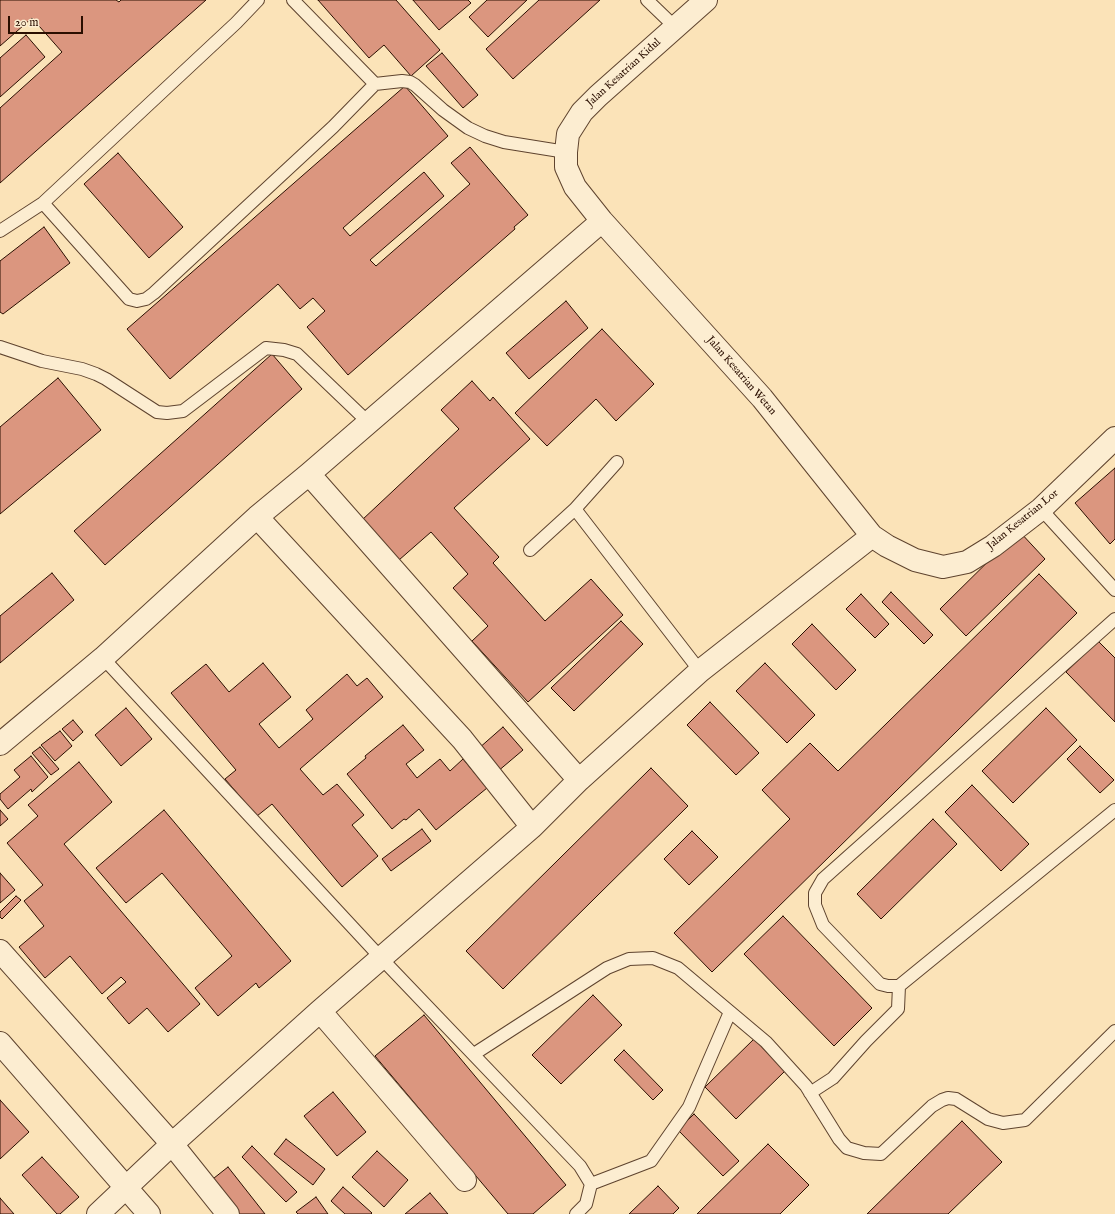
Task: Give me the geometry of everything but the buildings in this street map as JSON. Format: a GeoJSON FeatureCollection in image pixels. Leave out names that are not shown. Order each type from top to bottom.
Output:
{"type":"FeatureCollection","features":[{"type":"Feature","properties":{"kind":"street","name":"Jalan Kesatrian Kidul"},"geometry":{"type":"LineString","coordinates":[[602,221],[575,187],[566,167],[568,134],[582,112],[598,96],[706,0]]}},
{"type":"Feature","properties":{"kind":"street"},"geometry":{"type":"LineString","coordinates":[[0,744],[103,658],[257,517],[309,474],[602,221]]}},
{"type":"Feature","properties":{"kind":"street","name":"Jalan Kesatrian Wetan"},"geometry":{"type":"LineString","coordinates":[[602,221],[762,398],[872,536]]}},
{"type":"Feature","properties":{"kind":"street","name":"Jalan Kesatrian Lor"},"geometry":{"type":"LineString","coordinates":[[872,536],[887,546],[915,560],[943,567],[967,562],[993,546],[1041,509],[1115,438]]}},
{"type":"Feature","properties":{"kind":"street"},"geometry":{"type":"LineString","coordinates":[[309,474],[579,780]]}},
{"type":"Feature","properties":{"kind":"street"},"geometry":{"type":"LineString","coordinates":[[257,517],[462,739],[532,827]]}},
{"type":"Feature","properties":{"kind":"street"},"geometry":{"type":"LineString","coordinates":[[98,1214],[172,1144],[320,1012],[532,827],[579,780],[700,671],[872,536]]}},
{"type":"Feature","properties":{"kind":"street"},"geometry":{"type":"LineString","coordinates":[[0,950],[172,1144],[228,1214]]}},
{"type":"Feature","properties":{"kind":"street"},"geometry":{"type":"LineString","coordinates":[[320,1012],[465,1180]]}},
{"type":"Feature","properties":{"kind":"street"},"geometry":{"type":"LineString","coordinates":[[0,1043],[149,1214]]}},
{"type":"Feature","properties":{"kind":"lane"},"geometry":{"type":"LineString","coordinates":[[0,232],[44,203],[236,23],[258,0]]}},
{"type":"Feature","properties":{"kind":"lane"},"geometry":{"type":"LineString","coordinates":[[293,0],[375,84]]}},
{"type":"Feature","properties":{"kind":"lane"},"geometry":{"type":"LineString","coordinates":[[646,0],[675,27]]}},
{"type":"Feature","properties":{"kind":"lane"},"geometry":{"type":"LineString","coordinates":[[44,203],[128,299],[137,301],[146,299],[154,293],[333,127],[375,84],[402,81],[410,82],[416,85],[443,110],[468,128],[485,136],[504,142],[566,152]]}},
{"type":"Feature","properties":{"kind":"lane"},"geometry":{"type":"LineString","coordinates":[[0,347],[42,361],[82,369],[96,374],[157,412],[167,413],[183,411],[266,348],[284,350],[297,354],[368,422]]}},
{"type":"Feature","properties":{"kind":"lane"},"geometry":{"type":"LineString","coordinates":[[530,550],[575,509],[617,462]]}},
{"type":"Feature","properties":{"kind":"lane"},"geometry":{"type":"LineString","coordinates":[[575,509],[700,671]]}},
{"type":"Feature","properties":{"kind":"lane"},"geometry":{"type":"LineString","coordinates":[[1041,509],[1115,590]]}},
{"type":"Feature","properties":{"kind":"lane"},"geometry":{"type":"LineString","coordinates":[[1115,620],[823,879],[815,893],[815,905],[823,925],[880,984],[899,986],[1115,810]]}},
{"type":"Feature","properties":{"kind":"lane"},"geometry":{"type":"LineString","coordinates":[[103,658],[382,959],[580,1166],[591,1184],[586,1204],[576,1214]]}},
{"type":"Feature","properties":{"kind":"lane"},"geometry":{"type":"LineString","coordinates":[[474,1054],[607,968],[629,959],[652,958],[678,968],[766,1042],[806,1086],[847,1148],[864,1153],[881,1154],[932,1106],[948,1098],[956,1100],[988,1119],[1003,1123],[1025,1120],[1115,1031]]}},
{"type":"Feature","properties":{"kind":"lane"},"geometry":{"type":"LineString","coordinates":[[810,1093],[833,1078],[866,1041],[898,1009],[899,986]]}},
{"type":"Feature","properties":{"kind":"lane"},"geometry":{"type":"LineString","coordinates":[[591,1184],[651,1161],[689,1106],[730,1012]]}}]}
